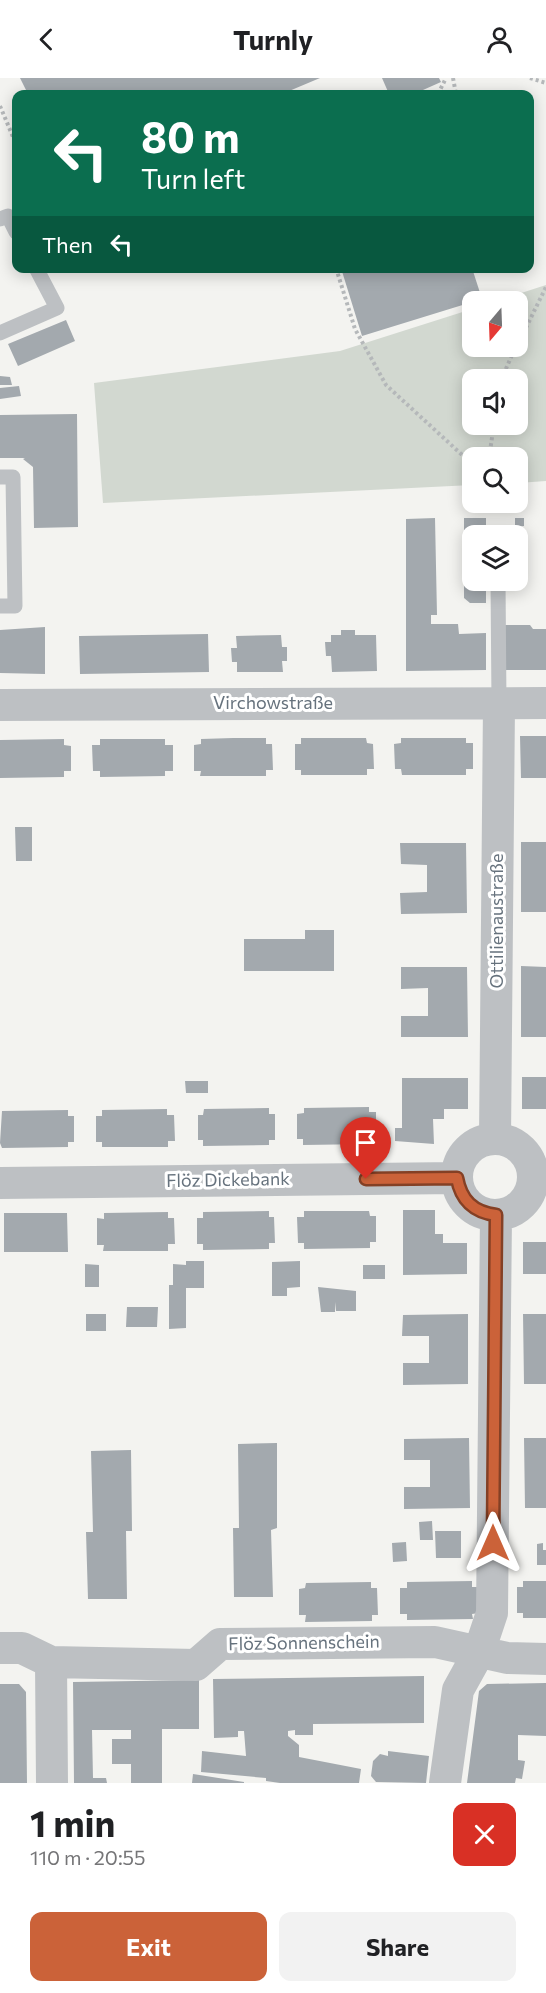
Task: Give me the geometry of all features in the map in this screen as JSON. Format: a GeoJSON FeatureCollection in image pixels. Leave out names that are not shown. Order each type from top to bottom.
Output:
{"type":"FeatureCollection","features":[{"type":"Feature","properties":{"kind":"street","name":"Virchowstraße"},"geometry":{"type":"LineString","coordinates":[[0,705],[546,703]]}},
{"type":"Feature","properties":{"kind":"street","name":"Ottilienaustraße"},"geometry":{"type":"LineString","coordinates":[[495,1139],[499,704]]}},
{"type":"Feature","properties":{"kind":"street"},"geometry":{"type":"LineString","coordinates":[[495,1139],[507,1141],[526,1155],[539,1177],[526,1199],[507,1213],[496,1215],[484,1213],[465,1200],[457,1178],[464,1155],[483,1141],[495,1139]]}},
{"type":"Feature","properties":{"kind":"street","name":"Flöz Dickebank"},"geometry":{"type":"LineString","coordinates":[[0,1183],[457,1178]]}},
{"type":"Feature","properties":{"kind":"street"},"geometry":{"type":"LineString","coordinates":[[445,1783],[458,1690],[478,1652],[492,1613],[496,1215]]}},
{"type":"Feature","properties":{"kind":"street","name":"Flöz Sonnenschein"},"geometry":{"type":"LineString","coordinates":[[0,1648],[22,1648],[51,1662],[196,1665],[220,1644],[435,1642],[507,1658],[546,1659]]}},
{"type":"Feature","properties":{"kind":"street"},"geometry":{"type":"LineString","coordinates":[[51,1662],[52,1783]]}},
{"type":"Feature","properties":{"kind":"lane"},"geometry":{"type":"LineString","coordinates":[[0,219],[8,216],[12,224]]}},
{"type":"Feature","properties":{"kind":"lane"},"geometry":{"type":"LineString","coordinates":[[0,333],[57,308],[39,273]]}},
{"type":"Feature","properties":{"kind":"lane"},"geometry":{"type":"LineString","coordinates":[[0,477],[13,477],[15,606],[0,606]]}},
{"type":"Feature","properties":{"kind":"lane"},"geometry":{"type":"LineString","coordinates":[[498,591],[499,704]]}},
{"type":"Feature","properties":{"kind":"path"},"geometry":{"type":"LineString","coordinates":[[530,78],[546,83]]}},
{"type":"Feature","properties":{"kind":"path"},"geometry":{"type":"LineString","coordinates":[[0,106],[12,134]]}},
{"type":"Feature","properties":{"kind":"path"},"geometry":{"type":"LineString","coordinates":[[338,273],[356,329],[386,385],[462,455]]}},
{"type":"Feature","properties":{"kind":"path"},"geometry":{"type":"LineString","coordinates":[[528,323],[546,287]]}},
{"type":"Feature","properties":{"kind":"shaded area"},"geometry":{"type":"Polygon","coordinates":[[[546,285],[546,481],[528,482],[528,447],[462,447],[462,485],[103,503],[94,383],[340,351],[462,312],[462,357],[528,357],[527,291],[546,285]]]}},
{"type":"Feature","properties":{"kind":"building"},"geometry":{"type":"Polygon","coordinates":[[[20,78],[320,78],[292,90],[26,90],[20,78]]]}},
{"type":"Feature","properties":{"kind":"building"},"geometry":{"type":"Polygon","coordinates":[[[382,78],[439,78],[441,82],[423,90],[387,90],[382,78]]]}},
{"type":"Feature","properties":{"kind":"building"},"geometry":{"type":"Polygon","coordinates":[[[343,273],[474,273],[479,291],[462,291],[462,305],[362,336],[343,273]]]}},
{"type":"Feature","properties":{"kind":"building"},"geometry":{"type":"Polygon","coordinates":[[[66,320],[75,341],[18,366],[8,344],[66,320]]]}},
{"type":"Feature","properties":{"kind":"building"},"geometry":{"type":"Polygon","coordinates":[[[0,376],[10,377],[12,385],[0,385],[0,376]]]}},
{"type":"Feature","properties":{"kind":"building"},"geometry":{"type":"Polygon","coordinates":[[[19,386],[21,396],[0,399],[0,388],[19,386]]]}},
{"type":"Feature","properties":{"kind":"building"},"geometry":{"type":"Polygon","coordinates":[[[77,414],[78,527],[34,528],[33,467],[23,459],[25,458],[0,458],[0,415],[77,414]]]}},
{"type":"Feature","properties":{"kind":"building"},"geometry":{"type":"Polygon","coordinates":[[[435,518],[437,615],[431,615],[431,624],[458,624],[459,634],[486,633],[486,670],[406,671],[406,519],[435,518]]]}},
{"type":"Feature","properties":{"kind":"building"},"geometry":{"type":"Polygon","coordinates":[[[464,518],[486,518],[486,525],[464,525],[464,518]]]}},
{"type":"Feature","properties":{"kind":"building"},"geometry":{"type":"Polygon","coordinates":[[[515,518],[524,518],[524,525],[515,525],[515,518]]]}},
{"type":"Feature","properties":{"kind":"building"},"geometry":{"type":"Polygon","coordinates":[[[464,591],[486,591],[486,603],[470,603],[464,598],[464,591]]]}},
{"type":"Feature","properties":{"kind":"building"},"geometry":{"type":"Polygon","coordinates":[[[503,625],[530,625],[533,629],[546,629],[546,670],[503,670],[503,625]]]}},
{"type":"Feature","properties":{"kind":"building"},"geometry":{"type":"Polygon","coordinates":[[[45,627],[45,674],[0,673],[0,630],[45,627]]]}},
{"type":"Feature","properties":{"kind":"building"},"geometry":{"type":"Polygon","coordinates":[[[341,630],[355,630],[355,635],[376,635],[377,671],[332,672],[331,656],[326,656],[325,642],[331,642],[331,635],[341,635],[341,630]]]}},
{"type":"Feature","properties":{"kind":"building"},"geometry":{"type":"Polygon","coordinates":[[[208,634],[209,672],[80,674],[79,636],[208,634]]]}},
{"type":"Feature","properties":{"kind":"building"},"geometry":{"type":"Polygon","coordinates":[[[281,635],[282,647],[287,647],[287,661],[282,661],[283,672],[237,672],[237,662],[232,662],[231,648],[237,648],[236,636],[281,635]]]}},
{"type":"Feature","properties":{"kind":"building"},"geometry":{"type":"Polygon","coordinates":[[[520,736],[546,736],[546,778],[521,778],[520,736]]]}},
{"type":"Feature","properties":{"kind":"building"},"geometry":{"type":"Polygon","coordinates":[[[266,738],[266,744],[272,744],[273,770],[266,770],[266,776],[200,776],[201,771],[194,771],[194,745],[201,744],[201,739],[266,738]]]}},
{"type":"Feature","properties":{"kind":"building"},"geometry":{"type":"Polygon","coordinates":[[[301,738],[366,738],[367,743],[373,744],[374,769],[367,769],[367,775],[301,775],[301,770],[295,770],[295,744],[301,744],[301,738]]]}},
{"type":"Feature","properties":{"kind":"building"},"geometry":{"type":"Polygon","coordinates":[[[401,738],[466,738],[466,743],[473,743],[473,769],[466,769],[466,775],[402,775],[401,769],[395,769],[394,744],[401,743],[401,738]]]}},
{"type":"Feature","properties":{"kind":"building"},"geometry":{"type":"Polygon","coordinates":[[[64,739],[64,745],[71,746],[71,771],[64,771],[64,777],[0,778],[0,740],[64,739]]]}},
{"type":"Feature","properties":{"kind":"building"},"geometry":{"type":"Polygon","coordinates":[[[100,739],[165,739],[165,745],[173,745],[173,771],[165,771],[165,776],[100,777],[100,771],[93,771],[92,745],[100,745],[100,739]]]}},
{"type":"Feature","properties":{"kind":"building"},"geometry":{"type":"Polygon","coordinates":[[[15,827],[32,827],[32,861],[16,861],[15,827]]]}},
{"type":"Feature","properties":{"kind":"building"},"geometry":{"type":"Polygon","coordinates":[[[521,842],[546,842],[546,912],[521,912],[521,842]]]}},
{"type":"Feature","properties":{"kind":"building"},"geometry":{"type":"Polygon","coordinates":[[[400,843],[466,843],[467,913],[401,914],[400,893],[427,892],[427,865],[401,864],[400,843]]]}},
{"type":"Feature","properties":{"kind":"building"},"geometry":{"type":"Polygon","coordinates":[[[305,930],[334,930],[334,971],[244,971],[244,939],[305,939],[305,930]]]}},
{"type":"Feature","properties":{"kind":"building"},"geometry":{"type":"Polygon","coordinates":[[[521,966],[546,967],[546,1037],[521,1037],[521,966]]]}},
{"type":"Feature","properties":{"kind":"building"},"geometry":{"type":"Polygon","coordinates":[[[401,967],[467,967],[468,1037],[401,1037],[401,1016],[428,1016],[428,988],[401,989],[401,967]]]}},
{"type":"Feature","properties":{"kind":"building"},"geometry":{"type":"Polygon","coordinates":[[[522,1077],[546,1077],[546,1109],[522,1109],[522,1077]]]}},
{"type":"Feature","properties":{"kind":"building"},"geometry":{"type":"Polygon","coordinates":[[[402,1078],[468,1078],[468,1109],[444,1109],[444,1119],[433,1119],[434,1144],[395,1141],[395,1128],[402,1128],[402,1078]]]}},
{"type":"Feature","properties":{"kind":"building"},"geometry":{"type":"Polygon","coordinates":[[[185,1081],[208,1081],[208,1093],[186,1093],[185,1081]]]}},
{"type":"Feature","properties":{"kind":"building"},"geometry":{"type":"Polygon","coordinates":[[[369,1107],[369,1112],[376,1112],[376,1138],[369,1138],[370,1144],[303,1145],[303,1139],[297,1139],[297,1114],[304,1113],[304,1108],[369,1107]]]}},
{"type":"Feature","properties":{"kind":"building"},"geometry":{"type":"Polygon","coordinates":[[[269,1108],[269,1114],[275,1114],[275,1140],[269,1140],[269,1145],[203,1146],[203,1140],[198,1140],[198,1115],[203,1115],[204,1109],[269,1108]]]}},
{"type":"Feature","properties":{"kind":"building"},"geometry":{"type":"Polygon","coordinates":[[[167,1109],[167,1115],[174,1115],[175,1141],[168,1141],[168,1147],[102,1147],[102,1142],[96,1142],[96,1116],[102,1116],[102,1110],[167,1109]]]}},
{"type":"Feature","properties":{"kind":"building"},"geometry":{"type":"Polygon","coordinates":[[[68,1110],[68,1116],[74,1116],[74,1142],[68,1142],[68,1147],[2,1148],[0,1143],[2,1111],[68,1110]]]}},
{"type":"Feature","properties":{"kind":"building"},"geometry":{"type":"Polygon","coordinates":[[[403,1210],[435,1210],[435,1234],[443,1234],[443,1243],[467,1243],[467,1274],[403,1275],[403,1210]]]}},
{"type":"Feature","properties":{"kind":"building"},"geometry":{"type":"Polygon","coordinates":[[[269,1211],[269,1217],[274,1217],[275,1243],[269,1243],[269,1249],[203,1250],[203,1244],[197,1244],[197,1218],[203,1218],[203,1212],[269,1211]]]}},
{"type":"Feature","properties":{"kind":"building"},"geometry":{"type":"Polygon","coordinates":[[[304,1211],[369,1211],[370,1216],[376,1216],[376,1242],[370,1242],[370,1248],[304,1249],[304,1243],[298,1243],[297,1217],[304,1217],[304,1211]]]}},
{"type":"Feature","properties":{"kind":"building"},"geometry":{"type":"Polygon","coordinates":[[[168,1212],[168,1218],[174,1218],[175,1244],[168,1244],[168,1251],[103,1251],[104,1245],[97,1245],[97,1218],[104,1219],[104,1213],[168,1212]]]}},
{"type":"Feature","properties":{"kind":"building"},"geometry":{"type":"Polygon","coordinates":[[[4,1213],[67,1213],[68,1252],[4,1252],[4,1213]]]}},
{"type":"Feature","properties":{"kind":"building"},"geometry":{"type":"Polygon","coordinates":[[[523,1242],[546,1242],[546,1274],[523,1274],[523,1242]]]}},
{"type":"Feature","properties":{"kind":"building"},"geometry":{"type":"Polygon","coordinates":[[[186,1261],[204,1261],[204,1288],[186,1288],[186,1328],[169,1329],[169,1285],[173,1285],[173,1264],[186,1265],[186,1261]]]}},
{"type":"Feature","properties":{"kind":"building"},"geometry":{"type":"Polygon","coordinates":[[[300,1261],[300,1287],[287,1288],[287,1296],[272,1296],[272,1262],[300,1261]]]}},
{"type":"Feature","properties":{"kind":"building"},"geometry":{"type":"Polygon","coordinates":[[[85,1264],[99,1265],[99,1287],[85,1287],[85,1264]]]}},
{"type":"Feature","properties":{"kind":"building"},"geometry":{"type":"Polygon","coordinates":[[[363,1265],[385,1265],[385,1279],[363,1279],[363,1265]]]}},
{"type":"Feature","properties":{"kind":"building"},"geometry":{"type":"Polygon","coordinates":[[[318,1287],[356,1291],[356,1311],[336,1311],[335,1302],[335,1312],[321,1312],[318,1287]]]}},
{"type":"Feature","properties":{"kind":"building"},"geometry":{"type":"Polygon","coordinates":[[[127,1307],[158,1307],[157,1327],[126,1327],[127,1307]]]}},
{"type":"Feature","properties":{"kind":"building"},"geometry":{"type":"Polygon","coordinates":[[[86,1314],[106,1314],[106,1331],[86,1331],[86,1314]]]}},
{"type":"Feature","properties":{"kind":"building"},"geometry":{"type":"Polygon","coordinates":[[[468,1314],[468,1384],[403,1385],[403,1363],[429,1363],[429,1336],[402,1336],[403,1315],[468,1314]]]}},
{"type":"Feature","properties":{"kind":"building"},"geometry":{"type":"Polygon","coordinates":[[[523,1314],[546,1314],[546,1384],[524,1384],[523,1314]]]}},
{"type":"Feature","properties":{"kind":"building"},"geometry":{"type":"Polygon","coordinates":[[[469,1438],[470,1508],[404,1509],[404,1487],[430,1487],[430,1460],[404,1460],[404,1439],[469,1438]]]}},
{"type":"Feature","properties":{"kind":"building"},"geometry":{"type":"Polygon","coordinates":[[[524,1438],[546,1438],[546,1508],[525,1508],[524,1438]]]}},
{"type":"Feature","properties":{"kind":"building"},"geometry":{"type":"Polygon","coordinates":[[[277,1443],[277,1528],[271,1530],[273,1597],[234,1597],[233,1528],[239,1528],[238,1444],[277,1443]]]}},
{"type":"Feature","properties":{"kind":"building"},"geometry":{"type":"Polygon","coordinates":[[[131,1450],[132,1531],[126,1531],[127,1599],[88,1599],[86,1532],[93,1532],[91,1451],[131,1450]]]}},
{"type":"Feature","properties":{"kind":"building"},"geometry":{"type":"Polygon","coordinates":[[[432,1521],[433,1540],[420,1540],[419,1522],[432,1521]]]}},
{"type":"Feature","properties":{"kind":"building"},"geometry":{"type":"Polygon","coordinates":[[[435,1531],[461,1531],[461,1558],[436,1558],[435,1531]]]}},
{"type":"Feature","properties":{"kind":"building"},"geometry":{"type":"Polygon","coordinates":[[[406,1542],[407,1561],[393,1562],[392,1543],[406,1542]]]}},
{"type":"Feature","properties":{"kind":"building"},"geometry":{"type":"Polygon","coordinates":[[[543,1543],[543,1550],[546,1550],[546,1565],[537,1565],[537,1544],[543,1543]]]}},
{"type":"Feature","properties":{"kind":"building"},"geometry":{"type":"Polygon","coordinates":[[[472,1581],[472,1587],[479,1587],[479,1613],[472,1614],[473,1619],[407,1620],[407,1614],[400,1614],[400,1588],[407,1588],[407,1582],[472,1581]]]}},
{"type":"Feature","properties":{"kind":"building"},"geometry":{"type":"Polygon","coordinates":[[[523,1581],[546,1581],[546,1618],[523,1618],[523,1613],[517,1613],[517,1587],[523,1587],[523,1581]]]}},
{"type":"Feature","properties":{"kind":"building"},"geometry":{"type":"Polygon","coordinates":[[[371,1582],[371,1588],[377,1588],[378,1615],[372,1615],[372,1621],[305,1622],[306,1615],[299,1615],[299,1589],[305,1588],[306,1583],[371,1582]]]}},
{"type":"Feature","properties":{"kind":"building"},"geometry":{"type":"Polygon","coordinates":[[[424,1676],[424,1723],[313,1724],[313,1735],[295,1735],[295,1730],[288,1731],[288,1736],[299,1745],[299,1757],[361,1769],[359,1783],[280,1783],[266,1781],[266,1778],[201,1772],[202,1751],[246,1756],[244,1731],[238,1731],[238,1737],[214,1738],[213,1679],[424,1676]]]}},
{"type":"Feature","properties":{"kind":"building"},"geometry":{"type":"Polygon","coordinates":[[[199,1680],[199,1729],[162,1729],[162,1783],[131,1783],[131,1764],[112,1764],[112,1739],[131,1739],[131,1730],[92,1730],[93,1778],[106,1778],[107,1783],[74,1783],[73,1682],[199,1680]]]}},
{"type":"Feature","properties":{"kind":"building"},"geometry":{"type":"Polygon","coordinates":[[[546,1683],[546,1736],[518,1735],[518,1760],[525,1761],[522,1779],[516,1778],[515,1783],[467,1783],[479,1691],[487,1684],[546,1683]]]}},
{"type":"Feature","properties":{"kind":"building"},"geometry":{"type":"Polygon","coordinates":[[[0,1684],[19,1684],[26,1692],[27,1783],[0,1783],[0,1684]]]}},
{"type":"Feature","properties":{"kind":"building"},"geometry":{"type":"Polygon","coordinates":[[[388,1751],[429,1756],[426,1783],[376,1782],[371,1776],[373,1761],[380,1754],[388,1756],[388,1751]]]}},
{"type":"Feature","properties":{"kind":"building"},"geometry":{"type":"Polygon","coordinates":[[[193,1774],[244,1782],[244,1783],[192,1783],[193,1774]]]}},
{"type":"Feature","properties":{"kind":"route"},"geometry":{"type":"LineString","coordinates":[[366,1179],[457,1178],[459,1190],[473,1208],[496,1215],[493,1543]]}}]}
